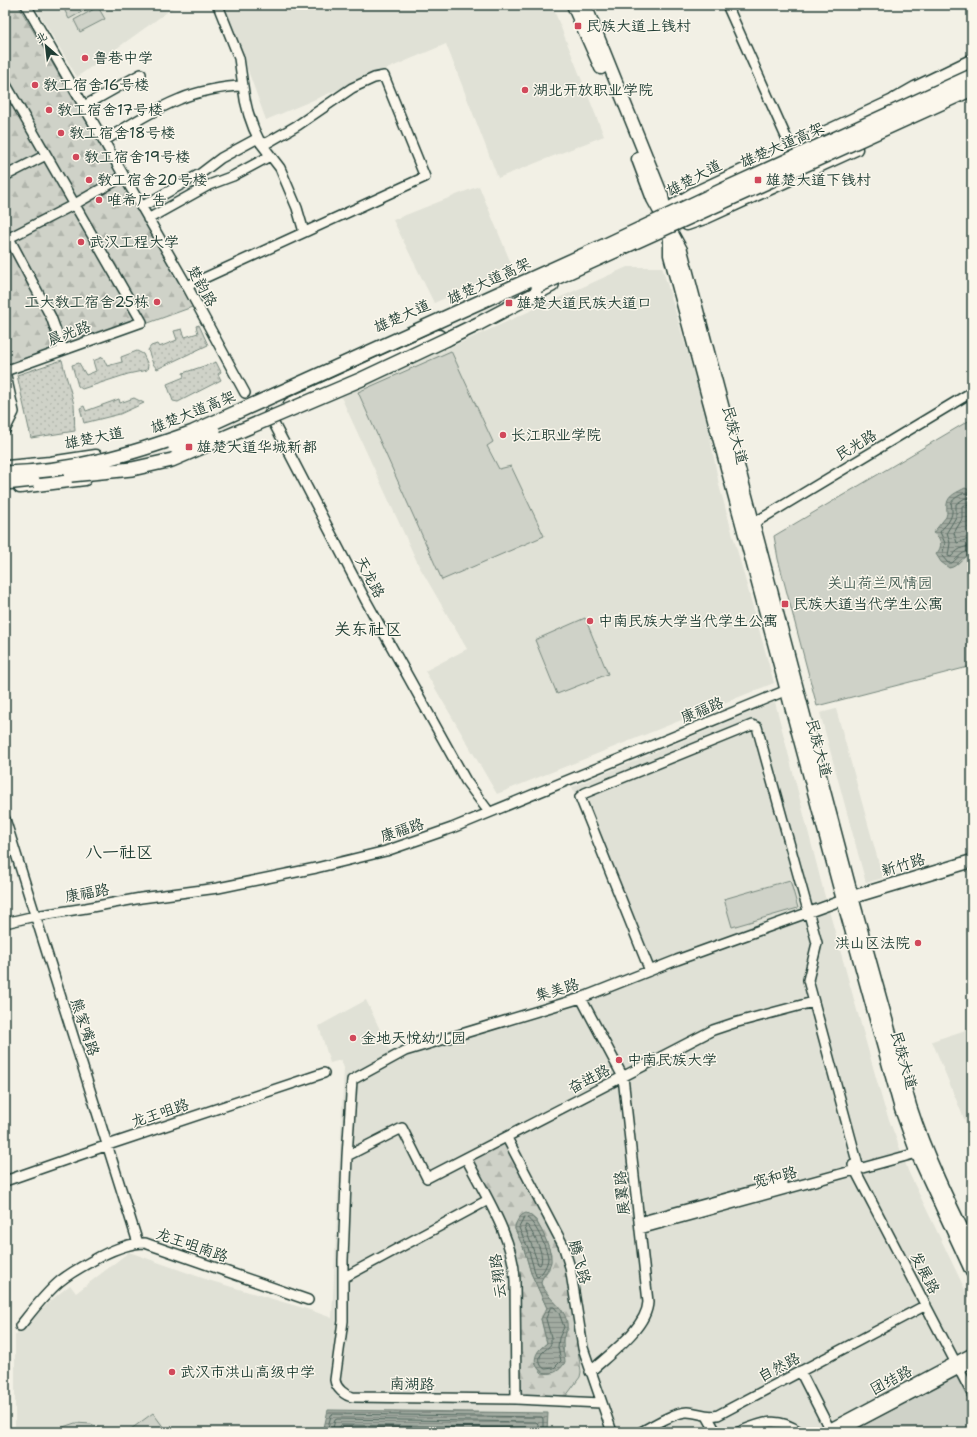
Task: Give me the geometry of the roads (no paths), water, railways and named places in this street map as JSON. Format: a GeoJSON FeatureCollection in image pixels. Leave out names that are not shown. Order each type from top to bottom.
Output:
{"type":"FeatureCollection","features":[{"type":"Feature","properties":{"kind":"highway"},"geometry":{"type":"LineString","coordinates":[[895,100],[916,88],[972,61]]}},
{"type":"Feature","properties":{"kind":"highway","name":"雄楚大道高架"},"geometry":{"type":"LineString","coordinates":[[5,473],[59,468],[110,459],[193,432],[586,254],[732,185],[972,76]]}},
{"type":"Feature","properties":{"kind":"highway","name":"雄楚大道高架"},"geometry":{"type":"LineString","coordinates":[[5,483],[71,475],[117,466],[195,441],[972,89]]}},
{"type":"Feature","properties":{"kind":"highway"},"geometry":{"type":"LineString","coordinates":[[71,475],[132,469],[172,460],[348,385],[478,324],[554,284]]}},
{"type":"Feature","properties":{"kind":"main road","name":"民族大道"},"geometry":{"type":"LineString","coordinates":[[573,5],[613,95],[653,199],[682,250],[754,523],[901,1109],[916,1150],[972,1272]]}},
{"type":"Feature","properties":{"kind":"main road","name":"民族大道"},"geometry":{"type":"LineString","coordinates":[[584,5],[662,196],[670,240],[670,255],[787,690],[848,899],[916,1125],[938,1179],[972,1250]]}},
{"type":"Feature","properties":{"kind":"main road","name":"雄楚大道"},"geometry":{"type":"LineString","coordinates":[[5,488],[26,487],[82,479],[154,461],[194,446],[269,414],[554,284],[666,221],[695,193],[895,100],[919,93],[972,69]]}},
{"type":"Feature","properties":{"kind":"main road","name":"雄楚大道"},"geometry":{"type":"LineString","coordinates":[[5,467],[50,463],[107,454],[154,442],[188,429],[441,316],[666,221],[707,217],[972,96]]}},
{"type":"Feature","properties":{"kind":"main road","name":"新竹路"},"geometry":{"type":"LineString","coordinates":[[848,899],[972,861]]}},
{"type":"Feature","properties":{"kind":"street","name":"楚韵路"},"geometry":{"type":"LineString","coordinates":[[26,5],[187,286],[245,393]]}},
{"type":"Feature","properties":{"kind":"street"},"geometry":{"type":"LineString","coordinates":[[727,5],[791,148]]}},
{"type":"Feature","properties":{"kind":"street"},"geometry":{"type":"LineString","coordinates":[[219,8],[239,58],[245,100],[259,140],[280,168],[297,208],[304,232]]}},
{"type":"Feature","properties":{"kind":"street"},"geometry":{"type":"LineString","coordinates":[[84,106],[141,74]]}},
{"type":"Feature","properties":{"kind":"street"},"geometry":{"type":"LineString","coordinates":[[141,206],[200,174],[221,158],[259,140],[267,142],[298,125],[352,88],[374,78],[384,76],[425,177],[187,286]]}},
{"type":"Feature","properties":{"kind":"street"},"geometry":{"type":"LineString","coordinates":[[5,83],[75,204]]}},
{"type":"Feature","properties":{"kind":"street"},"geometry":{"type":"LineString","coordinates":[[104,140],[163,106],[181,98],[233,86],[243,86]]}},
{"type":"Feature","properties":{"kind":"street"},"geometry":{"type":"LineString","coordinates":[[6,174],[46,155]]}},
{"type":"Feature","properties":{"kind":"street"},"geometry":{"type":"LineString","coordinates":[[148,219],[209,185],[233,176],[270,156]]}},
{"type":"Feature","properties":{"kind":"street"},"geometry":{"type":"LineString","coordinates":[[63,350],[51,317],[7,239],[75,204],[124,176]]}},
{"type":"Feature","properties":{"kind":"street","name":"晨光路"},"geometry":{"type":"LineString","coordinates":[[5,371],[142,322],[75,204]]}},
{"type":"Feature","properties":{"kind":"street"},"geometry":{"type":"LineString","coordinates":[[5,371],[14,412],[5,430]]}},
{"type":"Feature","properties":{"kind":"street","name":"民光路"},"geometry":{"type":"LineString","coordinates":[[754,523],[972,392]]}},
{"type":"Feature","properties":{"kind":"street","name":"天龙路"},"geometry":{"type":"LineString","coordinates":[[269,414],[365,599],[466,781],[489,812]]}},
{"type":"Feature","properties":{"kind":"street","name":"康福路"},"geometry":{"type":"LineString","coordinates":[[5,922],[141,898],[218,888],[316,868],[386,851],[452,828],[787,690]]}},
{"type":"Feature","properties":{"kind":"street","name":"发展路"},"geometry":{"type":"LineString","coordinates":[[650,971],[580,797],[585,793],[752,725],[757,727],[817,943],[808,980],[856,1167],[972,1394]]}},
{"type":"Feature","properties":{"kind":"street","name":"熊家嘴路"},"geometry":{"type":"LineString","coordinates":[[5,819],[34,916],[138,1243]]}},
{"type":"Feature","properties":{"kind":"street","name":"集美路"},"geometry":{"type":"LineString","coordinates":[[347,1156],[352,1080],[405,1051],[581,998],[677,960],[848,899]]}},
{"type":"Feature","properties":{"kind":"street","name":"展翼路"},"geometry":{"type":"LineString","coordinates":[[581,998],[623,1077],[648,1298],[646,1314],[636,1330],[590,1372]]}},
{"type":"Feature","properties":{"kind":"street","name":"奋进路"},"geometry":{"type":"LineString","coordinates":[[347,1156],[402,1128],[428,1178],[717,1028],[813,1002]]}},
{"type":"Feature","properties":{"kind":"street","name":"龙王咀路"},"geometry":{"type":"LineString","coordinates":[[5,1181],[324,1073]]}},
{"type":"Feature","properties":{"kind":"street","name":"腾飞路"},"geometry":{"type":"LineString","coordinates":[[507,1138],[565,1250],[570,1267],[583,1348],[590,1372],[612,1432]]}},
{"type":"Feature","properties":{"kind":"street","name":"宽和路"},"geometry":{"type":"LineString","coordinates":[[640,1225],[916,1150]]}},
{"type":"Feature","properties":{"kind":"street"},"geometry":{"type":"LineString","coordinates":[[347,1156],[343,1278],[488,1200]]}},
{"type":"Feature","properties":{"kind":"street","name":"云翔路"},"geometry":{"type":"LineString","coordinates":[[466,1158],[488,1200],[508,1244],[514,1265],[516,1399]]}},
{"type":"Feature","properties":{"kind":"street","name":"龙王咀南路"},"geometry":{"type":"LineString","coordinates":[[20,1326],[46,1295],[59,1282],[70,1274],[113,1250],[138,1243],[145,1243],[308,1300]]}},
{"type":"Feature","properties":{"kind":"street","name":"南湖路"},"geometry":{"type":"LineString","coordinates":[[343,1278],[343,1321],[335,1380],[336,1386],[347,1396],[516,1399],[601,1403]]}},
{"type":"Feature","properties":{"kind":"street","name":"自然路"},"geometry":{"type":"LineString","coordinates":[[640,1432],[682,1412],[690,1412],[707,1416],[718,1415],[926,1305]]}},
{"type":"Feature","properties":{"kind":"street","name":"团结路"},"geometry":{"type":"LineString","coordinates":[[840,1432],[957,1365],[972,1353]]}},
{"type":"Feature","properties":{"kind":"street","name":"团结路"},"geometry":{"type":"LineString","coordinates":[[828,1431],[957,1365],[972,1362]]}},
{"type":"Feature","properties":{"kind":"street"},"geometry":{"type":"LineString","coordinates":[[800,1372],[828,1431]]}},
{"type":"Feature","properties":{"kind":"street"},"geometry":{"type":"LineString","coordinates":[[707,1416],[716,1432]]}},
{"type":"Feature","properties":{"kind":"street"},"geometry":{"type":"LineString","coordinates":[[739,1432],[755,1425],[772,1421],[785,1424],[800,1432]]}},
{"type":"Feature","properties":{"kind":"water"},"geometry":{"type":"Polygon","coordinates":[[[965,488],[972,491],[972,555],[965,557],[955,566],[949,568],[941,562],[936,554],[940,548],[940,540],[933,533],[946,517],[949,498],[965,488]]]}},
{"type":"Feature","properties":{"kind":"water"},"geometry":{"type":"Polygon","coordinates":[[[526,1213],[535,1220],[539,1226],[547,1242],[551,1257],[549,1267],[541,1281],[542,1287],[561,1309],[567,1323],[562,1342],[565,1362],[560,1369],[553,1373],[542,1371],[537,1367],[535,1362],[536,1356],[540,1349],[547,1343],[541,1319],[547,1308],[531,1273],[524,1249],[515,1229],[518,1219],[526,1213]]]}},
{"type":"Feature","properties":{"kind":"water"},"geometry":{"type":"Polygon","coordinates":[[[328,1410],[548,1413],[547,1432],[323,1432],[328,1410]]]}},
{"type":"Feature","properties":{"kind":"place","name":"民族大道上钱村"},"geometry":{"type":"Point","coordinates":[578,26]}},
{"type":"Feature","properties":{"kind":"place","name":"鲁巷中学"},"geometry":{"type":"Point","coordinates":[85,58]}},
{"type":"Feature","properties":{"kind":"place","name":"教工宿舍16号楼"},"geometry":{"type":"Point","coordinates":[35,85]}},
{"type":"Feature","properties":{"kind":"place","name":"湖北开放职业学院"},"geometry":{"type":"Point","coordinates":[525,90]}},
{"type":"Feature","properties":{"kind":"place","name":"教工宿舍17号楼"},"geometry":{"type":"Point","coordinates":[49,110]}},
{"type":"Feature","properties":{"kind":"place","name":"教工宿舍18号楼"},"geometry":{"type":"Point","coordinates":[61,133]}},
{"type":"Feature","properties":{"kind":"place","name":"教工宿舍19号楼"},"geometry":{"type":"Point","coordinates":[76,157]}},
{"type":"Feature","properties":{"kind":"place","name":"教工宿舍20号楼"},"geometry":{"type":"Point","coordinates":[89,180]}},
{"type":"Feature","properties":{"kind":"place","name":"雄楚大道下钱村"},"geometry":{"type":"Point","coordinates":[758,180]}},
{"type":"Feature","properties":{"kind":"place","name":"唯希广告"},"geometry":{"type":"Point","coordinates":[99,200]}},
{"type":"Feature","properties":{"kind":"place","name":"武汉工程大学"},"geometry":{"type":"Point","coordinates":[81,242]}},
{"type":"Feature","properties":{"kind":"place","name":"工大教工宿舍25栋"},"geometry":{"type":"Point","coordinates":[157,302]}},
{"type":"Feature","properties":{"kind":"place","name":"雄楚大道民族大道口"},"geometry":{"type":"Point","coordinates":[509,303]}},
{"type":"Feature","properties":{"kind":"place","name":"长江职业学院"},"geometry":{"type":"Point","coordinates":[503,435]}},
{"type":"Feature","properties":{"kind":"place","name":"雄楚大道华城新都"},"geometry":{"type":"Point","coordinates":[189,447]}},
{"type":"Feature","properties":{"kind":"place","name":"民族大道当代学生公寓"},"geometry":{"type":"Point","coordinates":[785,604]}},
{"type":"Feature","properties":{"kind":"place","name":"中南民族大学当代学生公寓"},"geometry":{"type":"Point","coordinates":[590,621]}},
{"type":"Feature","properties":{"kind":"place","name":"洪山区法院"},"geometry":{"type":"Point","coordinates":[918,943]}},
{"type":"Feature","properties":{"kind":"place","name":"金地天悦幼儿园"},"geometry":{"type":"Point","coordinates":[353,1038]}},
{"type":"Feature","properties":{"kind":"place","name":"中南民族大学"},"geometry":{"type":"Point","coordinates":[619,1060]}},
{"type":"Feature","properties":{"kind":"place","name":"武汉市洪山高级中学"},"geometry":{"type":"Point","coordinates":[172,1372]}},
{"type":"Feature","properties":{"kind":"district","name":"关东社区"},"geometry":{"type":"Point","coordinates":[368,629]}},
{"type":"Feature","properties":{"kind":"district","name":"八一社区"},"geometry":{"type":"Point","coordinates":[119,852]}},
{"type":"Feature","properties":{"kind":"park label","name":"关山荷兰风情园"},"geometry":{"type":"Point","coordinates":[880,583]}}]}
